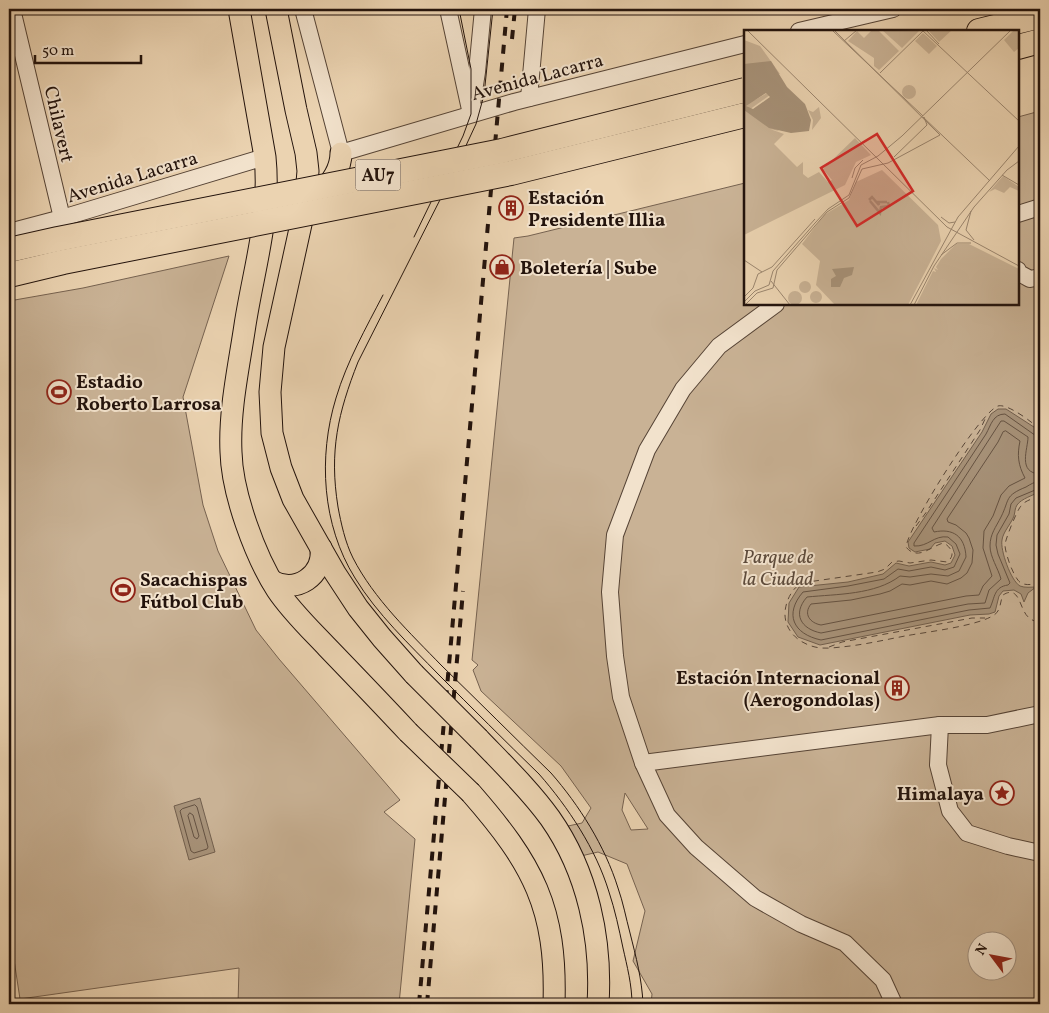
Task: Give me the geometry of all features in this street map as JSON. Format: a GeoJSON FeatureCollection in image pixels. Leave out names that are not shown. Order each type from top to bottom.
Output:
{"type":"FeatureCollection","features":[{"type":"Feature","properties":{"kind":"highway"},"geometry":{"type":"LineString","coordinates":[[983,30],[1040,16]]}},
{"type":"Feature","properties":{"kind":"highway"},"geometry":{"type":"LineString","coordinates":[[1019,47],[1040,41]]}},
{"type":"Feature","properties":{"kind":"highway","name":"AU7"},"geometry":{"type":"LineString","coordinates":[[9,250],[502,151],[744,90]]}},
{"type":"Feature","properties":{"kind":"highway","name":"AU7"},"geometry":{"type":"LineString","coordinates":[[9,275],[73,260],[511,173],[744,115]]}},
{"type":"Feature","properties":{"kind":"main road"},"geometry":{"type":"LineString","coordinates":[[239,9],[268,180],[265,217],[247,309],[231,441],[234,472],[242,511],[253,541],[278,592],[297,615],[408,732],[471,793],[507,837],[525,864],[539,893],[548,921],[553,948],[554,1004]]}},
{"type":"Feature","properties":{"kind":"main road"},"geometry":{"type":"LineString","coordinates":[[276,9],[306,153],[308,171],[305,206],[274,347],[270,392],[272,433],[281,468],[293,499],[358,608],[414,674],[478,739],[550,818],[568,848],[581,877],[595,931],[598,966],[598,1004]]}},
{"type":"Feature","properties":{"kind":"main road"},"geometry":{"type":"LineString","coordinates":[[305,206],[324,190],[337,172],[341,163],[341,153]]}},
{"type":"Feature","properties":{"kind":"main road"},"geometry":{"type":"LineString","coordinates":[[272,581],[290,586],[300,584],[309,579],[318,567],[321,558],[321,548]]}},
{"type":"Feature","properties":{"kind":"street","name":"Chilavert"},"geometry":{"type":"LineString","coordinates":[[12,9],[62,218]]}},
{"type":"Feature","properties":{"kind":"street"},"geometry":{"type":"LineString","coordinates":[[303,9],[341,153]]}},
{"type":"Feature","properties":{"kind":"street"},"geometry":{"type":"LineString","coordinates":[[448,9],[471,114]]}},
{"type":"Feature","properties":{"kind":"street"},"geometry":{"type":"LineString","coordinates":[[471,114],[478,72],[483,9]]}},
{"type":"Feature","properties":{"kind":"street"},"geometry":{"type":"LineString","coordinates":[[529,98],[537,9]]}},
{"type":"Feature","properties":{"kind":"street"},"geometry":{"type":"LineString","coordinates":[[803,30],[893,9]]}},
{"type":"Feature","properties":{"kind":"street","name":"Avenida Lacarra"},"geometry":{"type":"LineString","coordinates":[[341,153],[529,98],[744,44]]}},
{"type":"Feature","properties":{"kind":"street","name":"Avenida Lacarra"},"geometry":{"type":"LineString","coordinates":[[9,232],[265,157]]}},
{"type":"Feature","properties":{"kind":"street"},"geometry":{"type":"LineString","coordinates":[[1019,214],[1040,207]]}},
{"type":"Feature","properties":{"kind":"street"},"geometry":{"type":"LineString","coordinates":[[1019,273],[1030,278],[1040,277]]}},
{"type":"Feature","properties":{"kind":"street"},"geometry":{"type":"LineString","coordinates":[[775,305],[718,346],[683,390],[647,450],[615,535],[610,592],[615,656],[621,697],[643,763],[667,815],[696,847],[755,898],[801,924],[845,943],[883,980],[894,1004]]}},
{"type":"Feature","properties":{"kind":"street"},"geometry":{"type":"LineString","coordinates":[[643,763],[940,725],[988,725],[1040,714]]}},
{"type":"Feature","properties":{"kind":"street"},"geometry":{"type":"LineString","coordinates":[[940,725],[938,764],[950,811],[967,833],[1008,846],[1040,853]]}},
{"type":"Feature","properties":{"kind":"green space","name":"Parque de la Ciudad"},"geometry":{"type":"Polygon","coordinates":[[[1040,111],[1040,1004],[651,1004],[652,994],[633,961],[645,911],[627,864],[598,852],[581,856],[567,838],[568,826],[582,823],[591,808],[561,766],[481,691],[473,670],[478,665],[472,660],[514,238],[744,183],[744,305],[1019,305],[1019,117],[1040,111]],[[625,793],[622,810],[631,830],[648,829],[625,793]]]}},
{"type":"Feature","properties":{"kind":"green space","name":"Sacachispas Fútbol Club"},"geometry":{"type":"Polygon","coordinates":[[[229,256],[183,397],[203,505],[218,551],[256,630],[400,800],[384,812],[415,839],[399,1004],[238,1004],[239,968],[20,999],[9,927],[9,301],[83,288],[229,256]]]}},
{"type":"Feature","properties":{"kind":"water"},"geometry":{"type":"Polygon","coordinates":[[[998,409],[1006,409],[1037,429],[1040,435],[1036,455],[1040,472],[1040,491],[1017,505],[1014,516],[1002,540],[1007,565],[1013,578],[1022,587],[1036,587],[1028,593],[1024,602],[1021,594],[1014,590],[1003,591],[999,596],[995,612],[989,614],[970,615],[820,645],[798,637],[788,622],[789,603],[799,587],[848,582],[883,574],[896,563],[909,566],[931,562],[945,565],[951,563],[955,555],[952,546],[945,541],[935,543],[930,549],[915,552],[909,548],[908,542],[982,432],[991,414],[998,409]]]}},
{"type":"Feature","properties":{"kind":"water"},"geometry":{"type":"Polygon","coordinates":[[[1040,533],[1040,562],[1038,562],[1035,534],[1040,533]]]}},
{"type":"Feature","properties":{"kind":"water"},"geometry":{"type":"Polygon","coordinates":[[[200,798],[215,852],[189,860],[174,806],[200,798]]]}},
{"type":"Feature","properties":{"kind":"ferry route"},"geometry":{"type":"LineString","coordinates":[[1040,430],[1014,410],[998,406],[989,413],[961,448],[931,495],[910,535],[906,547],[915,553],[920,553],[944,543],[952,552],[947,562],[931,560],[910,563],[892,562],[885,569],[877,572],[801,583],[790,596],[785,612],[785,619],[793,635],[803,642],[818,648],[865,644],[976,622],[994,615],[999,608],[1003,595],[1011,592],[1017,596],[1027,616],[1040,623]]}},
{"type":"Feature","properties":{"kind":"ferry route"},"geometry":{"type":"LineString","coordinates":[[916,526],[980,430],[985,419]]}},
{"type":"Feature","properties":{"kind":"ferry route"},"geometry":{"type":"LineString","coordinates":[[1040,451],[1040,462]]}},
{"type":"Feature","properties":{"kind":"ferry route"},"geometry":{"type":"LineString","coordinates":[[1040,495],[1025,502],[1019,509],[1005,545],[1010,566],[1018,581],[1026,584],[1040,583]]}},
{"type":"Feature","properties":{"kind":"ferry route"},"geometry":{"type":"LineString","coordinates":[[829,647],[842,642],[972,618],[985,618]]}},
{"type":"Feature","properties":{"kind":"tram line"},"geometry":{"type":"LineString","coordinates":[[414,237],[463,136],[471,114],[471,69],[459,9]]}},
{"type":"Feature","properties":{"kind":"tram line"},"geometry":{"type":"LineString","coordinates":[[493,9],[484,95],[476,124],[450,180],[358,362],[345,398],[335,450],[335,487],[338,507],[342,526],[353,558],[371,588],[405,628],[551,773],[581,812],[606,857],[620,893],[638,968],[643,1004]]}},
{"type":"Feature","properties":{"kind":"tram line"},"geometry":{"type":"LineString","coordinates":[[383,295],[357,345],[336,398],[330,420],[325,467],[326,490],[336,536],[355,578],[373,604],[439,675],[539,774],[580,829],[597,860],[611,899],[629,976],[632,1004]]}},
{"type":"Feature","properties":{"kind":"railway"},"geometry":{"type":"LineString","coordinates":[[419,1004],[507,9]]}},
{"type":"Feature","properties":{"kind":"railway"},"geometry":{"type":"LineString","coordinates":[[512,39],[515,9]]}},
{"type":"Feature","properties":{"kind":"railway"},"geometry":{"type":"LineString","coordinates":[[427,1004],[463,591]]}},
{"type":"Feature","properties":{"kind":"place","name":"Estación Presidente Illia"},"geometry":{"type":"Point","coordinates":[511,208]}},
{"type":"Feature","properties":{"kind":"place","name":"Boletería | Sube"},"geometry":{"type":"Point","coordinates":[502,267]}},
{"type":"Feature","properties":{"kind":"place","name":"Estadio Roberto Larrosa"},"geometry":{"type":"Point","coordinates":[59,392]}},
{"type":"Feature","properties":{"kind":"place","name":"Sacachispas Fútbol Club"},"geometry":{"type":"Point","coordinates":[123,590]}},
{"type":"Feature","properties":{"kind":"place","name":"Estación Internacional (Aerogondolas)"},"geometry":{"type":"Point","coordinates":[897,688]}},
{"type":"Feature","properties":{"kind":"place","name":"Himalaya"},"geometry":{"type":"Point","coordinates":[1002,793]}}]}
